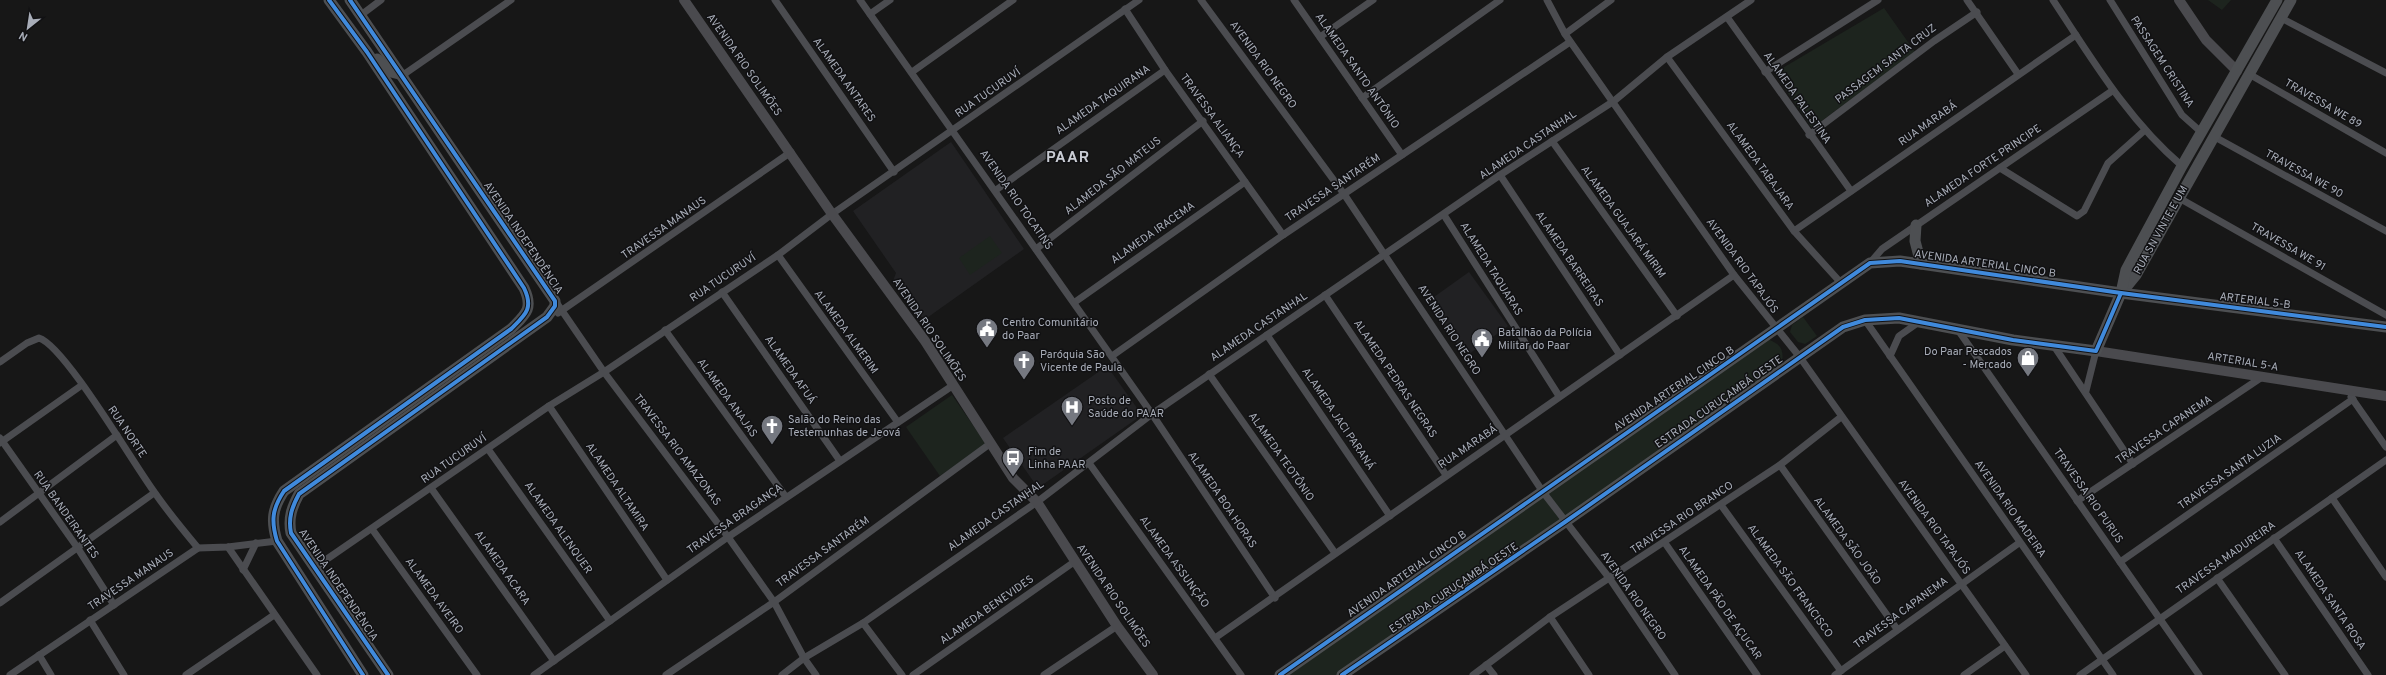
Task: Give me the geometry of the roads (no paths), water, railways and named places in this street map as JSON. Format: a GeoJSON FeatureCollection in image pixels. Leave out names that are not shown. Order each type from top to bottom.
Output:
{"type":"FeatureCollection","features":[{"type":"Feature","properties":{"kind":"main road"},"geometry":{"type":"LineString","coordinates":[[329,0],[367,52],[524,288],[529,304],[526,313],[511,329],[284,491],[273,512],[272,523],[277,541],[363,675]]}},
{"type":"Feature","properties":{"kind":"main road","name":"AVENIDA INDEPENDÊNCIA"},"geometry":{"type":"LineString","coordinates":[[350,0],[403,75],[555,301],[555,306],[547,317],[299,494],[290,513],[289,522],[291,532],[388,675]]}},
{"type":"Feature","properties":{"kind":"main road","name":"AVENIDA RIO SOLIMÕES"},"geometry":{"type":"LineString","coordinates":[[684,0],[791,152],[832,214],[925,341],[952,386],[1013,478],[1036,502],[1117,626],[1153,675]]}},
{"type":"Feature","properties":{"kind":"main road"},"geometry":{"type":"LineString","coordinates":[[2179,0],[2206,40],[2237,71]]}},
{"type":"Feature","properties":{"kind":"main road","name":"RUA SN VINTE E UM"},"geometry":{"type":"LineString","coordinates":[[2121,293],[2126,270],[2201,132],[2277,0]]}},
{"type":"Feature","properties":{"kind":"main road","name":"RUA SN VINTE E UM"},"geometry":{"type":"LineString","coordinates":[[2121,293],[2136,275],[2200,158],[2291,0]]}},
{"type":"Feature","properties":{"kind":"main road"},"geometry":{"type":"LineString","coordinates":[[367,52],[376,57],[391,72],[403,75]]}},
{"type":"Feature","properties":{"kind":"main road"},"geometry":{"type":"LineString","coordinates":[[2190,152],[2200,158]]}},
{"type":"Feature","properties":{"kind":"main road"},"geometry":{"type":"LineString","coordinates":[[1916,225],[1915,241],[1921,264]]}},
{"type":"Feature","properties":{"kind":"main road","name":"AVENIDA ARTERIAL CINCO B"},"geometry":{"type":"LineString","coordinates":[[1280,675],[1542,490],[1776,330],[1870,263],[1900,261],[2121,293]]}},
{"type":"Feature","properties":{"kind":"main road"},"geometry":{"type":"LineString","coordinates":[[2096,351],[2121,293]]}},
{"type":"Feature","properties":{"kind":"main road","name":"ARTERIAL 5-B"},"geometry":{"type":"LineString","coordinates":[[2121,293],[2386,328]]}},
{"type":"Feature","properties":{"kind":"main road","name":"ESTRADA CURUÇAMBÁ OESTE"},"geometry":{"type":"LineString","coordinates":[[1342,675],[1566,522],[1799,356],[1843,327],[1865,320],[1899,318],[1958,330],[2054,346],[2096,351]]}},
{"type":"Feature","properties":{"kind":"main road","name":"ARTERIAL 5-A"},"geometry":{"type":"LineString","coordinates":[[2096,351],[2386,396]]}},
{"type":"Feature","properties":{"kind":"street"},"geometry":{"type":"LineString","coordinates":[[360,15],[381,0]]}},
{"type":"Feature","properties":{"kind":"street"},"geometry":{"type":"LineString","coordinates":[[403,75],[511,0]]}},
{"type":"Feature","properties":{"kind":"street","name":"ALAMEDA ANTARES"},"geometry":{"type":"LineString","coordinates":[[775,0],[894,172]]}},
{"type":"Feature","properties":{"kind":"street","name":"AVENIDA RIO TOCATINS"},"geometry":{"type":"LineString","coordinates":[[860,0],[996,190],[1152,414]]}},
{"type":"Feature","properties":{"kind":"street"},"geometry":{"type":"LineString","coordinates":[[870,14],[890,0]]}},
{"type":"Feature","properties":{"kind":"street"},"geometry":{"type":"LineString","coordinates":[[912,72],[1013,0]]}},
{"type":"Feature","properties":{"kind":"street","name":"RUA TUCURUVÍ"},"geometry":{"type":"LineString","coordinates":[[314,568],[549,406],[604,372],[778,255],[832,214],[954,131],[1139,0]]}},
{"type":"Feature","properties":{"kind":"street","name":"AVENIDA RIO NEGRO"},"geometry":{"type":"LineString","coordinates":[[1201,0],[1344,194],[1385,253],[1542,490],[1610,579],[1675,675]]}},
{"type":"Feature","properties":{"kind":"street","name":"ALAMEDA SANTO ANTÔNIO"},"geometry":{"type":"LineString","coordinates":[[1294,0],[1402,154]]}},
{"type":"Feature","properties":{"kind":"street"},"geometry":{"type":"LineString","coordinates":[[1320,37],[1373,0]]}},
{"type":"Feature","properties":{"kind":"street"},"geometry":{"type":"LineString","coordinates":[[1362,98],[1500,0]]}},
{"type":"Feature","properties":{"kind":"street","name":"AVENIDA RIO TAPAJÓS"},"geometry":{"type":"LineString","coordinates":[[1547,0],[1570,42],[1614,102],[1734,275],[1776,330],[1799,356],[2026,675]]}},
{"type":"Feature","properties":{"kind":"street"},"geometry":{"type":"LineString","coordinates":[[1565,34],[1611,0]]}},
{"type":"Feature","properties":{"kind":"street","name":"ALAMEDA CASTANHAL"},"geometry":{"type":"LineString","coordinates":[[782,675],[804,658],[863,623],[1036,502],[1152,414],[1209,374],[1385,253],[1444,215],[1500,175],[1614,102],[1667,57],[1751,0]]}},
{"type":"Feature","properties":{"kind":"street"},"geometry":{"type":"LineString","coordinates":[[1765,72],[1878,0]]}},
{"type":"Feature","properties":{"kind":"street"},"geometry":{"type":"LineString","coordinates":[[1967,0],[1977,12],[2018,74]]}},
{"type":"Feature","properties":{"kind":"street"},"geometry":{"type":"LineString","coordinates":[[2053,0],[2112,91],[2145,130],[2182,166]]}},
{"type":"Feature","properties":{"kind":"street","name":"PASSAGEM CRISTINA"},"geometry":{"type":"LineString","coordinates":[[2110,0],[2182,115],[2201,132]]}},
{"type":"Feature","properties":{"kind":"street","name":"TRAVESSA ALIANÇA"},"geometry":{"type":"LineString","coordinates":[[1125,9],[1165,70],[1203,121],[1283,235]]}},
{"type":"Feature","properties":{"kind":"street","name":"PASSAGEM SANTA CRUZ"},"geometry":{"type":"LineString","coordinates":[[1809,135],[1934,40],[1977,12]]}},
{"type":"Feature","properties":{"kind":"street","name":"ALAMEDA PALESTINA"},"geometry":{"type":"LineString","coordinates":[[1727,17],[1809,135],[1851,191]]}},
{"type":"Feature","properties":{"kind":"street"},"geometry":{"type":"LineString","coordinates":[[2281,18],[2386,73]]}},
{"type":"Feature","properties":{"kind":"street","name":"RUA MARABÁ"},"geometry":{"type":"LineString","coordinates":[[1794,231],[2076,35]]}},
{"type":"Feature","properties":{"kind":"street","name":"TRAVESSA SANTARÉM"},"geometry":{"type":"LineString","coordinates":[[1112,356],[1283,235],[1570,42]]}},
{"type":"Feature","properties":{"kind":"street","name":"ALAMEDA TABAJARA"},"geometry":{"type":"LineString","coordinates":[[1667,57],[1794,231],[1841,283]]}},
{"type":"Feature","properties":{"kind":"street","name":"ALAMEDA TAQUIRANA"},"geometry":{"type":"LineString","coordinates":[[996,190],[1165,70]]}},
{"type":"Feature","properties":{"kind":"street","name":"TRAVESSA WE 89"},"geometry":{"type":"LineString","coordinates":[[2249,74],[2386,154]]}},
{"type":"Feature","properties":{"kind":"street","name":"ALAMEDA FORTE PRINCIPE"},"geometry":{"type":"LineString","coordinates":[[1870,263],[1882,249],[2112,91]]}},
{"type":"Feature","properties":{"kind":"street","name":"ALAMEDA SÃO MATEUS"},"geometry":{"type":"LineString","coordinates":[[1036,249],[1203,121]]}},
{"type":"Feature","properties":{"kind":"street"},"geometry":{"type":"LineString","coordinates":[[2000,168],[2077,216],[2084,211],[2108,163],[2145,130]]}},
{"type":"Feature","properties":{"kind":"street","name":"TRAVESSA WE 90"},"geometry":{"type":"LineString","coordinates":[[2213,136],[2386,231]]}},
{"type":"Feature","properties":{"kind":"street","name":"ALAMEDA GUAJARÁ MIRIM"},"geometry":{"type":"LineString","coordinates":[[1552,141],[1677,316]]}},
{"type":"Feature","properties":{"kind":"street","name":"TRAVESSA MANAUS"},"geometry":{"type":"LineString","coordinates":[[547,317],[561,312],[791,152]]}},
{"type":"Feature","properties":{"kind":"street","name":"ALAMEDA BARREIRAS"},"geometry":{"type":"LineString","coordinates":[[1500,175],[1620,355]]}},
{"type":"Feature","properties":{"kind":"street","name":"ALAMEDA IRACEMA"},"geometry":{"type":"LineString","coordinates":[[1074,302],[1245,182]]}},
{"type":"Feature","properties":{"kind":"street","name":"TRAVESSA WE 91"},"geometry":{"type":"LineString","coordinates":[[2179,198],[2386,315]]}},
{"type":"Feature","properties":{"kind":"street","name":"ALAMEDA TAQUARAS"},"geometry":{"type":"LineString","coordinates":[[1444,215],[1559,396]]}},
{"type":"Feature","properties":{"kind":"street","name":"ALAMEDA ALMERIM"},"geometry":{"type":"LineString","coordinates":[[778,255],[897,421]]}},
{"type":"Feature","properties":{"kind":"street","name":"RUA MARABÁ"},"geometry":{"type":"LineString","coordinates":[[1215,638],[1275,598],[1335,553],[1734,275]]}},
{"type":"Feature","properties":{"kind":"street","name":"ALAMEDA AFUÁ"},"geometry":{"type":"LineString","coordinates":[[722,292],[840,460]]}},
{"type":"Feature","properties":{"kind":"street","name":"ALAMEDA PEDRAS NEGRAS"},"geometry":{"type":"LineString","coordinates":[[1325,295],[1446,475]]}},
{"type":"Feature","properties":{"kind":"street","name":"TRAVESSA RIO AMAZONAS"},"geometry":{"type":"LineString","coordinates":[[555,301],[561,312],[604,372],[728,537],[774,602],[804,658],[816,675]]}},
{"type":"Feature","properties":{"kind":"street","name":"AVENIDA RIO MADEIRA"},"geometry":{"type":"LineString","coordinates":[[1865,320],[2019,543],[2113,675]]}},
{"type":"Feature","properties":{"kind":"street"},"geometry":{"type":"LineString","coordinates":[[1890,356],[1899,336],[1919,322]]}},
{"type":"Feature","properties":{"kind":"street","name":"ALAMEDA ANAJAS"},"geometry":{"type":"LineString","coordinates":[[665,330],[786,498]]}},
{"type":"Feature","properties":{"kind":"street","name":"TRAVESSA RIO PURUS"},"geometry":{"type":"LineString","coordinates":[[1958,330],[2199,675]]}},
{"type":"Feature","properties":{"kind":"street","name":"ALAMEDA JACI PARANÁ"},"geometry":{"type":"LineString","coordinates":[[1267,335],[1390,516]]}},
{"type":"Feature","properties":{"kind":"street","name":"RUA NORTE"},"geometry":{"type":"LineString","coordinates":[[0,362],[32,340],[39,338],[46,340],[82,384],[154,492],[198,548]]}},
{"type":"Feature","properties":{"kind":"street"},"geometry":{"type":"LineString","coordinates":[[2054,346],[2086,391],[2133,464]]}},
{"type":"Feature","properties":{"kind":"street"},"geometry":{"type":"LineString","coordinates":[[2086,391],[2096,351]]}},
{"type":"Feature","properties":{"kind":"street","name":"ALAMEDA TEOTÔNIO"},"geometry":{"type":"LineString","coordinates":[[1209,374],[1335,553]]}},
{"type":"Feature","properties":{"kind":"street","name":"TRAVESSA CAPANEMA"},"geometry":{"type":"LineString","coordinates":[[2078,501],[2262,377]]}},
{"type":"Feature","properties":{"kind":"street"},"geometry":{"type":"LineString","coordinates":[[1,441],[82,384]]}},
{"type":"Feature","properties":{"kind":"street","name":"TRAVESSA BRAGANÇA"},"geometry":{"type":"LineString","coordinates":[[534,675],[728,537],[897,421],[952,386]]}},
{"type":"Feature","properties":{"kind":"street"},"geometry":{"type":"LineString","coordinates":[[2346,390],[2386,447]]}},
{"type":"Feature","properties":{"kind":"street","name":"TRAVESSA SANTA LUZIA"},"geometry":{"type":"LineString","coordinates":[[2120,562],[2352,399]]}},
{"type":"Feature","properties":{"kind":"street","name":"ALAMEDA ALTAMIRA"},"geometry":{"type":"LineString","coordinates":[[549,406],[667,580]]}},
{"type":"Feature","properties":{"kind":"street","name":"ALAMEDA BOA HORAS"},"geometry":{"type":"LineString","coordinates":[[1152,414],[1275,598]]}},
{"type":"Feature","properties":{"kind":"street","name":"TRAVESSA RIO BRANCO"},"geometry":{"type":"LineString","coordinates":[[1473,675],[1550,617],[1665,543],[1780,465],[1841,417]]}},
{"type":"Feature","properties":{"kind":"street"},"geometry":{"type":"LineString","coordinates":[[0,522],[117,435]]}},
{"type":"Feature","properties":{"kind":"street","name":"RUA BANDEIRANTES"},"geometry":{"type":"LineString","coordinates":[[1,441],[77,547],[114,605]]}},
{"type":"Feature","properties":{"kind":"street","name":"TRAVESSA SANTARÉM"},"geometry":{"type":"LineString","coordinates":[[666,675],[774,602],[991,443]]}},
{"type":"Feature","properties":{"kind":"street","name":"ALAMEDA ALENQUER"},"geometry":{"type":"LineString","coordinates":[[488,449],[610,621]]}},
{"type":"Feature","properties":{"kind":"street","name":"TRAVESSA MADUREIRA"},"geometry":{"type":"LineString","coordinates":[[2080,675],[2159,618],[2386,460]]}},
{"type":"Feature","properties":{"kind":"street","name":"ALAMEDA ASSUNÇÃO"},"geometry":{"type":"LineString","coordinates":[[1089,463],[1241,675]]}},
{"type":"Feature","properties":{"kind":"street","name":"ALAMEDA SÃO JOÃO"},"geometry":{"type":"LineString","coordinates":[[1780,465],[1897,629]]}},
{"type":"Feature","properties":{"kind":"street","name":"ALAMEDA ACARA"},"geometry":{"type":"LineString","coordinates":[[431,488],[554,661]]}},
{"type":"Feature","properties":{"kind":"street"},"geometry":{"type":"LineString","coordinates":[[0,603],[154,492]]}},
{"type":"Feature","properties":{"kind":"street"},"geometry":{"type":"LineString","coordinates":[[2332,498],[2386,577]]}},
{"type":"Feature","properties":{"kind":"street","name":"ALAMEDA SÃO FRANCISCO"},"geometry":{"type":"LineString","coordinates":[[1721,505],[1838,673]]}},
{"type":"Feature","properties":{"kind":"street","name":"ALAMEDA AVEIRO"},"geometry":{"type":"LineString","coordinates":[[372,529],[477,675]]}},
{"type":"Feature","properties":{"kind":"street","name":"ALAMEDA SANTA ROSA"},"geometry":{"type":"LineString","coordinates":[[2274,538],[2368,675]]}},
{"type":"Feature","properties":{"kind":"street"},"geometry":{"type":"LineString","coordinates":[[198,548],[228,547],[277,541]]}},
{"type":"Feature","properties":{"kind":"street","name":"ALAMEDA PÃO DE AÇUCAR"},"geometry":{"type":"LineString","coordinates":[[1665,543],[1757,675]]}},
{"type":"Feature","properties":{"kind":"street","name":"TRAVESSA CAPANEMA"},"geometry":{"type":"LineString","coordinates":[[1838,673],[1897,629],[2019,543]]}},
{"type":"Feature","properties":{"kind":"street"},"geometry":{"type":"LineString","coordinates":[[243,570],[256,544]]}},
{"type":"Feature","properties":{"kind":"street"},"geometry":{"type":"LineString","coordinates":[[228,547],[317,675]]}},
{"type":"Feature","properties":{"kind":"street","name":"TRAVESSA MANAUS"},"geometry":{"type":"LineString","coordinates":[[10,675],[198,548]]}},
{"type":"Feature","properties":{"kind":"street","name":"ALAMEDA BENEVIDES"},"geometry":{"type":"LineString","coordinates":[[913,675],[1074,562]]}},
{"type":"Feature","properties":{"kind":"street"},"geometry":{"type":"LineString","coordinates":[[2217,578],[2285,675]]}},
{"type":"Feature","properties":{"kind":"street"},"geometry":{"type":"LineString","coordinates":[[186,675],[274,615]]}},
{"type":"Feature","properties":{"kind":"street"},"geometry":{"type":"LineString","coordinates":[[1550,617],[1589,675]]}},
{"type":"Feature","properties":{"kind":"street"},"geometry":{"type":"LineString","coordinates":[[90,620],[124,675]]}},
{"type":"Feature","properties":{"kind":"street"},"geometry":{"type":"LineString","coordinates":[[863,623],[902,675]]}},
{"type":"Feature","properties":{"kind":"street"},"geometry":{"type":"LineString","coordinates":[[1044,675],[1117,626]]}},
{"type":"Feature","properties":{"kind":"street"},"geometry":{"type":"LineString","coordinates":[[1964,675],[2005,646]]}},
{"type":"Feature","properties":{"kind":"street"},"geometry":{"type":"LineString","coordinates":[[39,655],[51,675]]}},
{"type":"Feature","properties":{"kind":"street"},"geometry":{"type":"LineString","coordinates":[[1486,665],[1494,675]]}},
{"type":"Feature","properties":{"kind":"place","name":"Centro Comunitário do Paar"},"geometry":{"type":"Point","coordinates":[987,348]}},
{"type":"Feature","properties":{"kind":"place","name":"Batalhão da Polícia Militar do Paar"},"geometry":{"type":"Point","coordinates":[1482,358]}},
{"type":"Feature","properties":{"kind":"place","name":"Do Paar Pescados - Mercado"},"geometry":{"type":"Point","coordinates":[2028,378]}},
{"type":"Feature","properties":{"kind":"place","name":"Paróquia São Vicente de Paula"},"geometry":{"type":"Point","coordinates":[1024,380]}},
{"type":"Feature","properties":{"kind":"place","name":"Posto de Saúde do PAAR"},"geometry":{"type":"Point","coordinates":[1072,426]}},
{"type":"Feature","properties":{"kind":"place","name":"Salão do Reino das Testemunhas de Jeová"},"geometry":{"type":"Point","coordinates":[772,446]}},
{"type":"Feature","properties":{"kind":"place","name":"Fim de Linha PAAR"},"geometry":{"type":"Point","coordinates":[1013,478]}},
{"type":"Feature","properties":{"kind":"district","name":"PAAR"},"geometry":{"type":"Point","coordinates":[1068,158]}}]}
